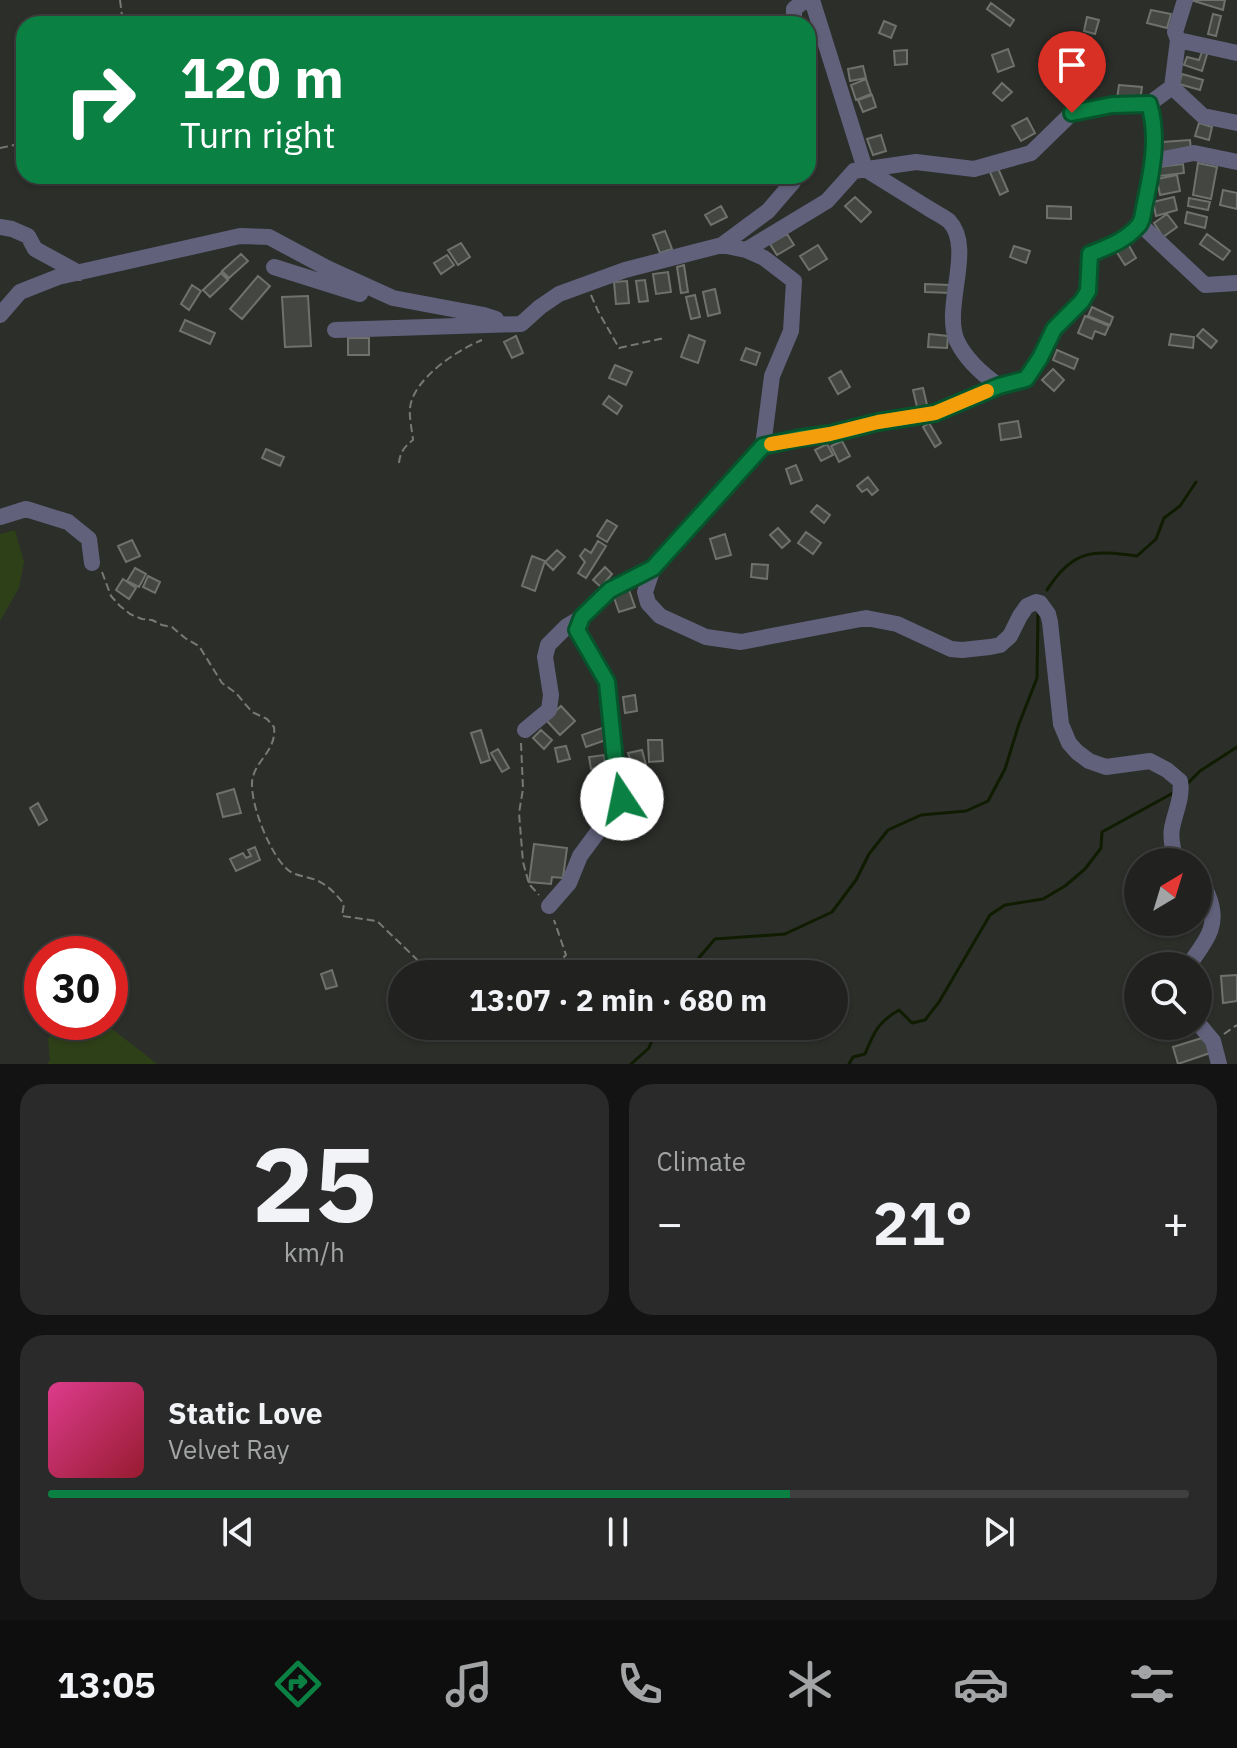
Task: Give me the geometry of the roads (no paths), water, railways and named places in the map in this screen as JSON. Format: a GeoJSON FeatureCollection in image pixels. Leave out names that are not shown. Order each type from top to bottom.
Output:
{"type":"FeatureCollection","features":[{"type":"Feature","properties":{"kind":"street"},"geometry":{"type":"LineString","coordinates":[[794,16],[794,9],[805,0]]}},
{"type":"Feature","properties":{"kind":"street"},"geometry":{"type":"LineString","coordinates":[[812,0],[865,169],[949,221],[958,237],[959,258],[953,302],[956,339],[967,358],[999,386]]}},
{"type":"Feature","properties":{"kind":"street"},"geometry":{"type":"LineString","coordinates":[[746,250],[827,201],[854,171],[916,162],[974,169],[1031,153],[1072,113],[1112,105],[1149,104],[1172,87],[1178,40],[1175,32],[1185,0]]}},
{"type":"Feature","properties":{"kind":"street"},"geometry":{"type":"LineString","coordinates":[[1178,40],[1237,53]]}},
{"type":"Feature","properties":{"kind":"street"},"geometry":{"type":"LineString","coordinates":[[1172,87],[1203,116],[1237,123]]}},
{"type":"Feature","properties":{"kind":"street"},"geometry":{"type":"LineString","coordinates":[[763,446],[935,413],[999,386],[1026,379],[1054,329],[1088,291],[1090,254],[1119,242],[1140,224],[1155,138],[1149,104]]}},
{"type":"Feature","properties":{"kind":"street"},"geometry":{"type":"LineString","coordinates":[[1153,161],[1194,153],[1237,162]]}},
{"type":"Feature","properties":{"kind":"street"},"geometry":{"type":"LineString","coordinates":[[335,330],[521,324],[559,294],[625,270],[722,245],[768,211],[791,184]]}},
{"type":"Feature","properties":{"kind":"street"},"geometry":{"type":"LineString","coordinates":[[1140,224],[1205,285],[1237,283]]}},
{"type":"Feature","properties":{"kind":"street"},"geometry":{"type":"LineString","coordinates":[[0,227],[28,236],[35,249],[79,273]]}},
{"type":"Feature","properties":{"kind":"street"},"geometry":{"type":"LineString","coordinates":[[0,315],[20,292],[58,277],[240,236],[269,237],[393,298],[484,315],[511,324]]}},
{"type":"Feature","properties":{"kind":"street"},"geometry":{"type":"LineString","coordinates":[[525,730],[549,710],[551,695],[545,657],[548,645],[610,590],[653,568],[763,446],[772,376],[791,331],[794,281],[764,258],[722,245]]}},
{"type":"Feature","properties":{"kind":"street"},"geometry":{"type":"LineString","coordinates":[[274,267],[344,287],[390,306],[408,308],[418,303]]}},
{"type":"Feature","properties":{"kind":"street"},"geometry":{"type":"LineString","coordinates":[[0,517],[26,509],[68,522],[89,539],[92,563]]}},
{"type":"Feature","properties":{"kind":"street"},"geometry":{"type":"LineString","coordinates":[[653,568],[645,592],[648,603],[660,616],[706,637],[741,642],[866,618],[897,624],[951,649],[976,649],[1000,645],[1010,636],[1027,606],[1040,603],[1050,622],[1061,724],[1069,743],[1089,761],[1106,767],[1150,761],[1180,781],[1181,795],[1172,830],[1172,848]]}},
{"type":"Feature","properties":{"kind":"street"},"geometry":{"type":"LineString","coordinates":[[549,906],[569,883],[580,856],[622,799],[607,682],[577,630],[582,617]]}},
{"type":"Feature","properties":{"kind":"street"},"geometry":{"type":"LineString","coordinates":[[1212,905],[1212,929]]}},
{"type":"Feature","properties":{"kind":"street"},"geometry":{"type":"LineString","coordinates":[[1212,1040],[1219,1064]]}},
{"type":"Feature","properties":{"kind":"waterway"},"geometry":{"type":"LineString","coordinates":[[1047,590],[1066,567],[1085,555],[1108,553],[1137,556],[1156,539],[1164,518],[1180,506],[1196,482]]}},
{"type":"Feature","properties":{"kind":"waterway"},"geometry":{"type":"LineString","coordinates":[[697,960],[715,939],[785,934],[832,912],[888,830],[921,815],[966,811],[988,801],[1005,769],[1037,678],[1038,614]]}},
{"type":"Feature","properties":{"kind":"waterway"},"geometry":{"type":"LineString","coordinates":[[1187,784],[1200,771],[1237,747]]}},
{"type":"Feature","properties":{"kind":"waterway"},"geometry":{"type":"LineString","coordinates":[[849,1064],[853,1057],[865,1054],[878,1028],[899,1010],[912,1023],[925,1020],[939,1002],[990,915],[1005,905],[1043,899],[1065,886],[1085,869],[1101,848],[1102,832],[1173,793]]}},
{"type":"Feature","properties":{"kind":"waterway"},"geometry":{"type":"LineString","coordinates":[[631,1064],[649,1048],[652,1040]]}}]}
